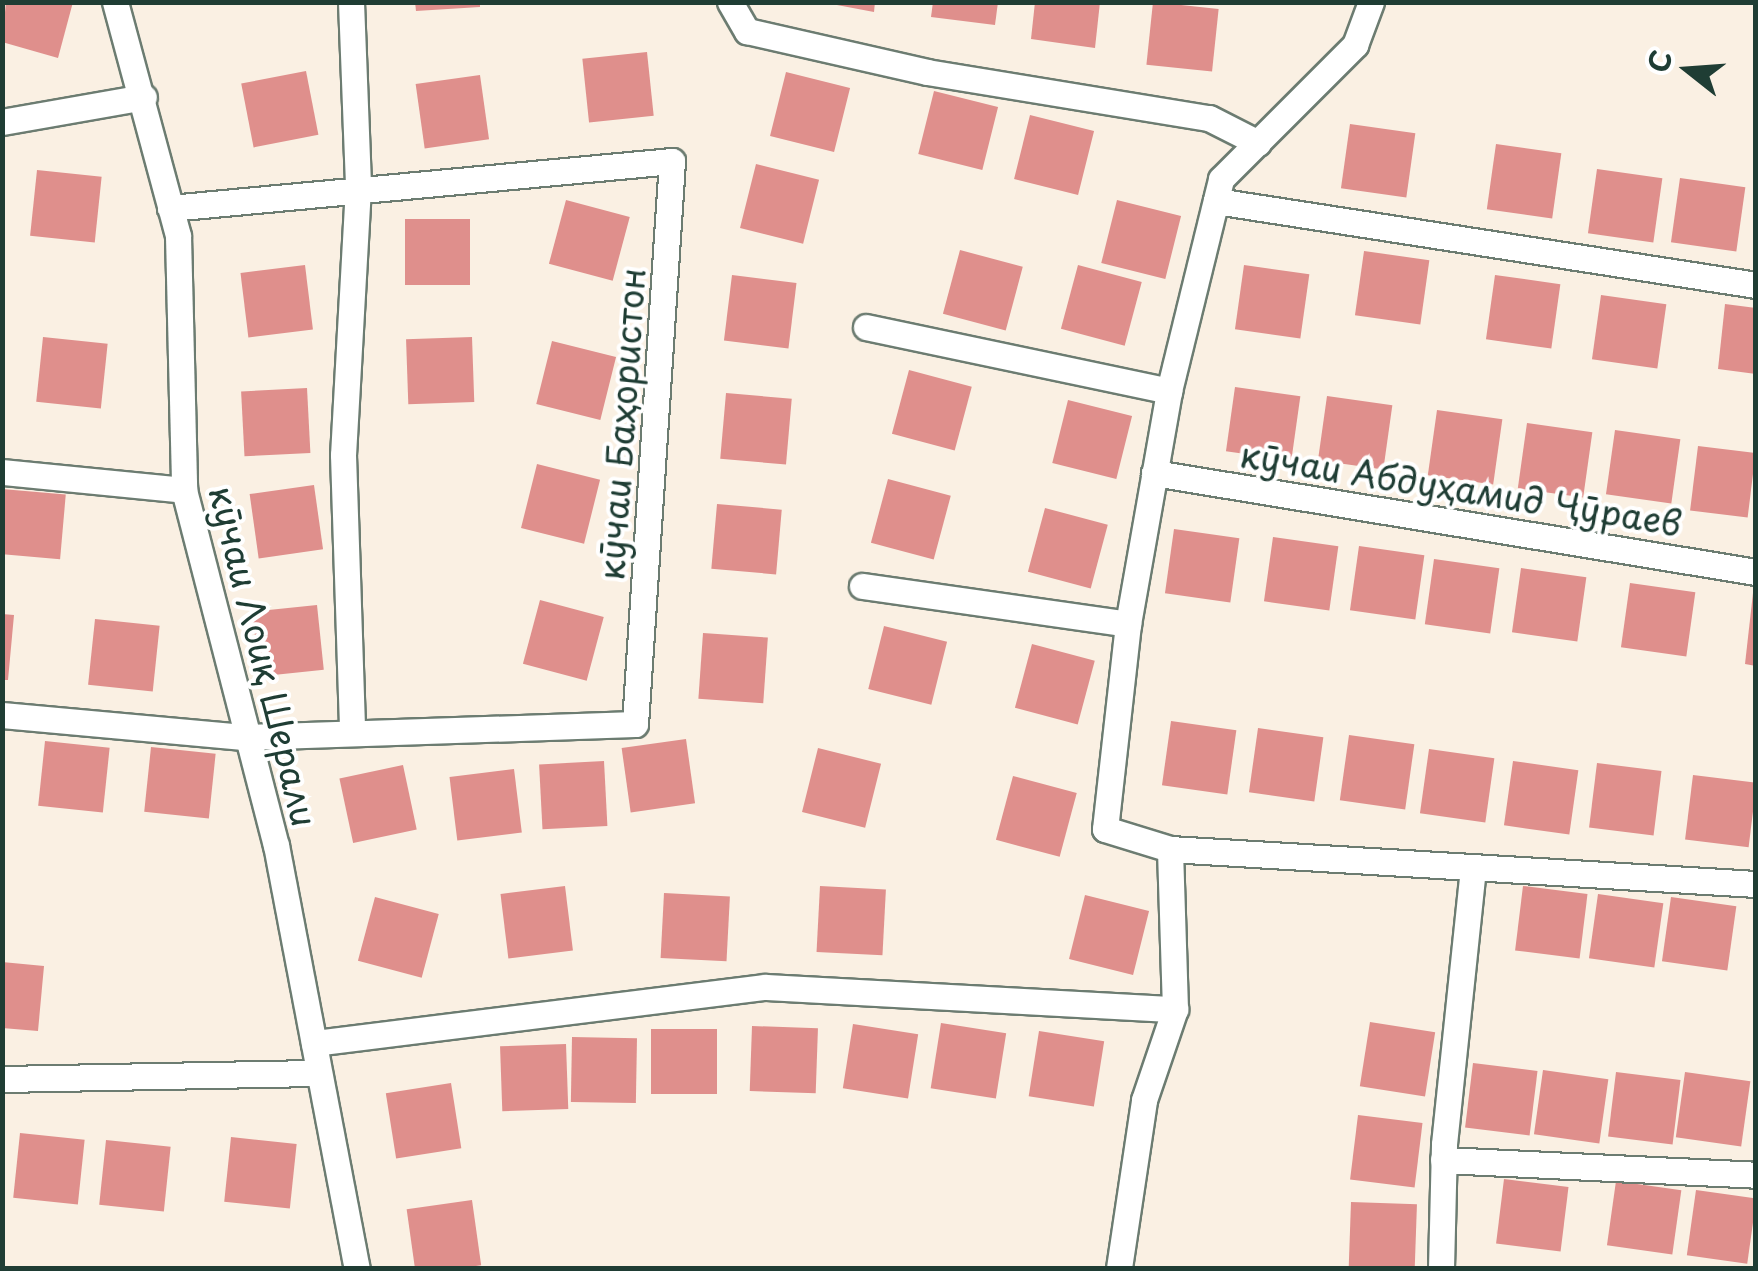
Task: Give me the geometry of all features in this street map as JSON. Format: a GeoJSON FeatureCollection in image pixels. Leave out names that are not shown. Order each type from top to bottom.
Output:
{"type":"FeatureCollection","features":[{"type":"Feature","properties":{"kind":"street","name":"кӯчаи Лоиқ Шерали"},"geometry":{"type":"LineString","coordinates":[[115,2],[144,97],[178,236],[184,490],[276,844],[357,1268]]}},
{"type":"Feature","properties":{"kind":"street"},"geometry":{"type":"LineString","coordinates":[[351,2],[358,187],[343,456],[352,733]]}},
{"type":"Feature","properties":{"kind":"street"},"geometry":{"type":"LineString","coordinates":[[730,2],[747,31],[927,72],[1209,118],[1258,143]]}},
{"type":"Feature","properties":{"kind":"street"},"geometry":{"type":"LineString","coordinates":[[1371,2],[1355,45],[1221,179],[1169,392],[1154,473],[1128,624],[1106,829],[1170,849],[1756,884]]}},
{"type":"Feature","properties":{"kind":"street"},"geometry":{"type":"LineString","coordinates":[[2,122],[144,97]]}},
{"type":"Feature","properties":{"kind":"street","name":"кӯчаи Баҳористон"},"geometry":{"type":"LineString","coordinates":[[2,715],[246,736],[636,724],[672,161],[358,187],[170,208]]}},
{"type":"Feature","properties":{"kind":"street"},"geometry":{"type":"LineString","coordinates":[[1216,201],[1756,285]]}},
{"type":"Feature","properties":{"kind":"street"},"geometry":{"type":"LineString","coordinates":[[866,326],[1169,392]]}},
{"type":"Feature","properties":{"kind":"street"},"geometry":{"type":"LineString","coordinates":[[2,472],[184,490]]}},
{"type":"Feature","properties":{"kind":"street","name":"кӯчаи Абдуҳамид Ҷӯраев"},"geometry":{"type":"LineString","coordinates":[[1154,473],[1756,572]]}},
{"type":"Feature","properties":{"kind":"street"},"geometry":{"type":"LineString","coordinates":[[862,586],[1128,624]]}},
{"type":"Feature","properties":{"kind":"street"},"geometry":{"type":"LineString","coordinates":[[1119,1268],[1144,1100],[1174,1009],[1170,849]]}},
{"type":"Feature","properties":{"kind":"street"},"geometry":{"type":"LineString","coordinates":[[1441,1268],[1443,1160],[1473,868]]}},
{"type":"Feature","properties":{"kind":"street"},"geometry":{"type":"LineString","coordinates":[[314,1043],[765,987],[1174,1009]]}},
{"type":"Feature","properties":{"kind":"street"},"geometry":{"type":"LineString","coordinates":[[2,1079],[318,1073]]}},
{"type":"Feature","properties":{"kind":"street"},"geometry":{"type":"LineString","coordinates":[[1443,1160],[1756,1176]]}},
{"type":"Feature","properties":{"kind":"building"},"geometry":{"type":"Polygon","coordinates":[[[6,2],[73,2],[58,58],[2,42],[6,2]]]}},
{"type":"Feature","properties":{"kind":"building"},"geometry":{"type":"Polygon","coordinates":[[[415,2],[480,2],[480,7],[416,11],[415,2]]]}},
{"type":"Feature","properties":{"kind":"building"},"geometry":{"type":"Polygon","coordinates":[[[821,2],[875,2],[874,12],[821,2]]]}},
{"type":"Feature","properties":{"kind":"building"},"geometry":{"type":"Polygon","coordinates":[[[933,2],[998,2],[995,25],[931,17],[933,2]]]}},
{"type":"Feature","properties":{"kind":"building"},"geometry":{"type":"Polygon","coordinates":[[[1035,2],[1100,2],[1095,48],[1031,39],[1035,2]]]}},
{"type":"Feature","properties":{"kind":"building"},"geometry":{"type":"Polygon","coordinates":[[[1153,2],[1219,9],[1212,72],[1146,65],[1153,2]]]}},
{"type":"Feature","properties":{"kind":"building"},"geometry":{"type":"Polygon","coordinates":[[[647,52],[654,116],[589,122],[582,59],[647,52]]]}},
{"type":"Feature","properties":{"kind":"building"},"geometry":{"type":"Polygon","coordinates":[[[306,71],[318,135],[254,147],[241,84],[306,71]]]}},
{"type":"Feature","properties":{"kind":"building"},"geometry":{"type":"Polygon","coordinates":[[[786,72],[850,88],[834,152],[770,136],[786,72]]]}},
{"type":"Feature","properties":{"kind":"building"},"geometry":{"type":"Polygon","coordinates":[[[480,75],[489,139],[425,148],[416,84],[480,75]]]}},
{"type":"Feature","properties":{"kind":"building"},"geometry":{"type":"Polygon","coordinates":[[[934,91],[998,107],[982,170],[918,154],[934,91]]]}},
{"type":"Feature","properties":{"kind":"building"},"geometry":{"type":"Polygon","coordinates":[[[1030,115],[1094,131],[1078,195],[1014,179],[1030,115]]]}},
{"type":"Feature","properties":{"kind":"building"},"geometry":{"type":"Polygon","coordinates":[[[1350,124],[1415,133],[1406,198],[1341,188],[1350,124]]]}},
{"type":"Feature","properties":{"kind":"building"},"geometry":{"type":"Polygon","coordinates":[[[1496,144],[1561,153],[1552,219],[1487,209],[1496,144]]]}},
{"type":"Feature","properties":{"kind":"building"},"geometry":{"type":"Polygon","coordinates":[[[756,164],[819,180],[803,244],[740,228],[756,164]]]}},
{"type":"Feature","properties":{"kind":"building"},"geometry":{"type":"Polygon","coordinates":[[[1597,169],[1662,178],[1653,243],[1588,233],[1597,169]]]}},
{"type":"Feature","properties":{"kind":"building"},"geometry":{"type":"Polygon","coordinates":[[[37,170],[102,177],[95,242],[30,236],[37,170]]]}},
{"type":"Feature","properties":{"kind":"building"},"geometry":{"type":"Polygon","coordinates":[[[1680,178],[1745,187],[1736,252],[1671,242],[1680,178]]]}},
{"type":"Feature","properties":{"kind":"building"},"geometry":{"type":"Polygon","coordinates":[[[566,200],[630,217],[613,281],[549,264],[566,200]]]}},
{"type":"Feature","properties":{"kind":"building"},"geometry":{"type":"Polygon","coordinates":[[[1117,200],[1181,216],[1165,279],[1101,263],[1117,200]]]}},
{"type":"Feature","properties":{"kind":"building"},"geometry":{"type":"Polygon","coordinates":[[[405,219],[470,219],[470,285],[405,285],[405,219]]]}},
{"type":"Feature","properties":{"kind":"building"},"geometry":{"type":"Polygon","coordinates":[[[960,250],[1023,267],[1006,331],[943,314],[960,250]]]}},
{"type":"Feature","properties":{"kind":"building"},"geometry":{"type":"Polygon","coordinates":[[[1364,251],[1429,260],[1420,325],[1355,315],[1364,251]]]}},
{"type":"Feature","properties":{"kind":"building"},"geometry":{"type":"Polygon","coordinates":[[[305,265],[313,330],[248,337],[240,273],[305,265]]]}},
{"type":"Feature","properties":{"kind":"building"},"geometry":{"type":"Polygon","coordinates":[[[1078,265],[1142,282],[1125,346],[1061,329],[1078,265]]]}},
{"type":"Feature","properties":{"kind":"building"},"geometry":{"type":"Polygon","coordinates":[[[1244,265],[1309,274],[1300,339],[1235,329],[1244,265]]]}},
{"type":"Feature","properties":{"kind":"building"},"geometry":{"type":"Polygon","coordinates":[[[732,275],[797,283],[788,348],[724,341],[732,275]]]}},
{"type":"Feature","properties":{"kind":"building"},"geometry":{"type":"Polygon","coordinates":[[[1495,275],[1560,284],[1551,349],[1486,339],[1495,275]]]}},
{"type":"Feature","properties":{"kind":"building"},"geometry":{"type":"Polygon","coordinates":[[[1601,295],[1666,304],[1657,369],[1592,359],[1601,295]]]}},
{"type":"Feature","properties":{"kind":"building"},"geometry":{"type":"Polygon","coordinates":[[[1725,304],[1756,308],[1756,374],[1718,369],[1725,304]]]}},
{"type":"Feature","properties":{"kind":"building"},"geometry":{"type":"Polygon","coordinates":[[[43,337],[108,344],[101,408],[36,402],[43,337]]]}},
{"type":"Feature","properties":{"kind":"building"},"geometry":{"type":"Polygon","coordinates":[[[472,337],[474,402],[408,404],[406,339],[472,337]]]}},
{"type":"Feature","properties":{"kind":"building"},"geometry":{"type":"Polygon","coordinates":[[[552,341],[616,357],[600,420],[536,404],[552,341]]]}},
{"type":"Feature","properties":{"kind":"building"},"geometry":{"type":"Polygon","coordinates":[[[909,370],[972,387],[955,451],[892,434],[909,370]]]}},
{"type":"Feature","properties":{"kind":"building"},"geometry":{"type":"Polygon","coordinates":[[[1235,387],[1300,396],[1291,461],[1226,451],[1235,387]]]}},
{"type":"Feature","properties":{"kind":"building"},"geometry":{"type":"Polygon","coordinates":[[[307,388],[310,453],[244,456],[241,391],[307,388]]]}},
{"type":"Feature","properties":{"kind":"building"},"geometry":{"type":"Polygon","coordinates":[[[726,393],[792,399],[786,465],[720,459],[726,393]]]}},
{"type":"Feature","properties":{"kind":"building"},"geometry":{"type":"Polygon","coordinates":[[[1327,396],[1392,405],[1383,470],[1318,460],[1327,396]]]}},
{"type":"Feature","properties":{"kind":"building"},"geometry":{"type":"Polygon","coordinates":[[[1068,400],[1132,416],[1116,479],[1052,463],[1068,400]]]}},
{"type":"Feature","properties":{"kind":"building"},"geometry":{"type":"Polygon","coordinates":[[[1437,410],[1502,419],[1493,485],[1428,475],[1437,410]]]}},
{"type":"Feature","properties":{"kind":"building"},"geometry":{"type":"Polygon","coordinates":[[[1527,423],[1592,432],[1583,498],[1518,488],[1527,423]]]}},
{"type":"Feature","properties":{"kind":"building"},"geometry":{"type":"Polygon","coordinates":[[[1615,430],[1680,439],[1671,504],[1606,494],[1615,430]]]}},
{"type":"Feature","properties":{"kind":"building"},"geometry":{"type":"Polygon","coordinates":[[[1698,446],[1756,453],[1748,518],[1690,511],[1698,446]]]}},
{"type":"Feature","properties":{"kind":"building"},"geometry":{"type":"Polygon","coordinates":[[[537,464],[600,480],[584,544],[521,528],[537,464]]]}},
{"type":"Feature","properties":{"kind":"building"},"geometry":{"type":"Polygon","coordinates":[[[888,479],[951,496],[934,560],[871,543],[888,479]]]}},
{"type":"Feature","properties":{"kind":"building"},"geometry":{"type":"Polygon","coordinates":[[[314,485],[323,549],[259,558],[250,494],[314,485]]]}},
{"type":"Feature","properties":{"kind":"building"},"geometry":{"type":"Polygon","coordinates":[[[2,489],[66,495],[60,559],[2,554],[2,489]]]}},
{"type":"Feature","properties":{"kind":"building"},"geometry":{"type":"Polygon","coordinates":[[[717,504],[782,510],[776,574],[711,569],[717,504]]]}},
{"type":"Feature","properties":{"kind":"building"},"geometry":{"type":"Polygon","coordinates":[[[1045,508],[1108,525],[1091,589],[1028,572],[1045,508]]]}},
{"type":"Feature","properties":{"kind":"building"},"geometry":{"type":"Polygon","coordinates":[[[1174,529],[1239,538],[1230,603],[1165,593],[1174,529]]]}},
{"type":"Feature","properties":{"kind":"building"},"geometry":{"type":"Polygon","coordinates":[[[1273,537],[1338,546],[1329,611],[1264,601],[1273,537]]]}},
{"type":"Feature","properties":{"kind":"building"},"geometry":{"type":"Polygon","coordinates":[[[1359,546],[1424,555],[1415,620],[1350,610],[1359,546]]]}},
{"type":"Feature","properties":{"kind":"building"},"geometry":{"type":"Polygon","coordinates":[[[1434,559],[1499,568],[1490,634],[1425,624],[1434,559]]]}},
{"type":"Feature","properties":{"kind":"building"},"geometry":{"type":"Polygon","coordinates":[[[1521,568],[1586,577],[1577,642],[1512,632],[1521,568]]]}},
{"type":"Feature","properties":{"kind":"building"},"geometry":{"type":"Polygon","coordinates":[[[1630,583],[1695,592],[1686,657],[1621,647],[1630,583]]]}},
{"type":"Feature","properties":{"kind":"building"},"geometry":{"type":"Polygon","coordinates":[[[1756,593],[1756,666],[1745,664],[1756,593]]]}},
{"type":"Feature","properties":{"kind":"building"},"geometry":{"type":"Polygon","coordinates":[[[540,600],[604,617],[587,681],[523,664],[540,600]]]}},
{"type":"Feature","properties":{"kind":"building"},"geometry":{"type":"Polygon","coordinates":[[[317,605],[324,670],[259,676],[252,612],[317,605]]]}},
{"type":"Feature","properties":{"kind":"building"},"geometry":{"type":"Polygon","coordinates":[[[2,614],[14,615],[8,680],[2,680],[2,614]]]}},
{"type":"Feature","properties":{"kind":"building"},"geometry":{"type":"Polygon","coordinates":[[[95,619],[160,626],[153,691],[88,685],[95,619]]]}},
{"type":"Feature","properties":{"kind":"building"},"geometry":{"type":"Polygon","coordinates":[[[884,626],[947,642],[931,705],[868,689],[884,626]]]}},
{"type":"Feature","properties":{"kind":"building"},"geometry":{"type":"Polygon","coordinates":[[[703,633],[768,638],[763,703],[698,699],[703,633]]]}},
{"type":"Feature","properties":{"kind":"building"},"geometry":{"type":"Polygon","coordinates":[[[1032,644],[1095,661],[1078,725],[1015,708],[1032,644]]]}},
{"type":"Feature","properties":{"kind":"building"},"geometry":{"type":"Polygon","coordinates":[[[1171,721],[1236,730],[1227,795],[1162,785],[1171,721]]]}},
{"type":"Feature","properties":{"kind":"building"},"geometry":{"type":"Polygon","coordinates":[[[1258,728],[1323,737],[1314,802],[1249,792],[1258,728]]]}},
{"type":"Feature","properties":{"kind":"building"},"geometry":{"type":"Polygon","coordinates":[[[1349,735],[1414,744],[1405,810],[1340,800],[1349,735]]]}},
{"type":"Feature","properties":{"kind":"building"},"geometry":{"type":"Polygon","coordinates":[[[686,739],[695,803],[631,812],[622,748],[686,739]]]}},
{"type":"Feature","properties":{"kind":"building"},"geometry":{"type":"Polygon","coordinates":[[[45,741],[110,748],[103,812],[38,806],[45,741]]]}},
{"type":"Feature","properties":{"kind":"building"},"geometry":{"type":"Polygon","coordinates":[[[151,747],[216,754],[209,818],[144,812],[151,747]]]}},
{"type":"Feature","properties":{"kind":"building"},"geometry":{"type":"Polygon","coordinates":[[[818,748],[881,764],[865,828],[802,812],[818,748]]]}},
{"type":"Feature","properties":{"kind":"building"},"geometry":{"type":"Polygon","coordinates":[[[1429,749],[1494,758],[1485,823],[1420,813],[1429,749]]]}},
{"type":"Feature","properties":{"kind":"building"},"geometry":{"type":"Polygon","coordinates":[[[604,761],[607,826],[542,829],[539,764],[604,761]]]}},
{"type":"Feature","properties":{"kind":"building"},"geometry":{"type":"Polygon","coordinates":[[[1513,761],[1578,770],[1569,835],[1504,825],[1513,761]]]}},
{"type":"Feature","properties":{"kind":"building"},"geometry":{"type":"Polygon","coordinates":[[[1597,763],[1662,771],[1654,835],[1589,828],[1597,763]]]}},
{"type":"Feature","properties":{"kind":"building"},"geometry":{"type":"Polygon","coordinates":[[[403,765],[417,830],[353,843],[339,779],[403,765]]]}},
{"type":"Feature","properties":{"kind":"building"},"geometry":{"type":"Polygon","coordinates":[[[514,769],[522,833],[457,840],[449,777],[514,769]]]}},
{"type":"Feature","properties":{"kind":"building"},"geometry":{"type":"Polygon","coordinates":[[[1693,775],[1756,783],[1749,847],[1685,840],[1693,775]]]}},
{"type":"Feature","properties":{"kind":"building"},"geometry":{"type":"Polygon","coordinates":[[[1013,776],[1077,793],[1060,857],[996,840],[1013,776]]]}},
{"type":"Feature","properties":{"kind":"building"},"geometry":{"type":"Polygon","coordinates":[[[565,886],[573,951],[508,958],[500,894],[565,886]]]}},
{"type":"Feature","properties":{"kind":"building"},"geometry":{"type":"Polygon","coordinates":[[[820,886],[886,889],[882,955],[817,952],[820,886]]]}},
{"type":"Feature","properties":{"kind":"building"},"geometry":{"type":"Polygon","coordinates":[[[1523,886],[1588,894],[1580,958],[1515,951],[1523,886]]]}},
{"type":"Feature","properties":{"kind":"building"},"geometry":{"type":"Polygon","coordinates":[[[664,893],[730,896],[727,961],[661,958],[664,893]]]}},
{"type":"Feature","properties":{"kind":"building"},"geometry":{"type":"Polygon","coordinates":[[[1598,894],[1663,903],[1654,968],[1589,958],[1598,894]]]}},
{"type":"Feature","properties":{"kind":"building"},"geometry":{"type":"Polygon","coordinates":[[[1085,895],[1149,911],[1133,975],[1069,959],[1085,895]]]}},
{"type":"Feature","properties":{"kind":"building"},"geometry":{"type":"Polygon","coordinates":[[[375,897],[439,914],[422,978],[358,961],[375,897]]]}},
{"type":"Feature","properties":{"kind":"building"},"geometry":{"type":"Polygon","coordinates":[[[1671,897],[1736,906],[1727,971],[1662,961],[1671,897]]]}},
{"type":"Feature","properties":{"kind":"building"},"geometry":{"type":"Polygon","coordinates":[[[2,962],[44,966],[38,1031],[2,1028],[2,962]]]}},
{"type":"Feature","properties":{"kind":"building"},"geometry":{"type":"Polygon","coordinates":[[[1370,1022],[1435,1032],[1425,1097],[1360,1086],[1370,1022]]]}},
{"type":"Feature","properties":{"kind":"building"},"geometry":{"type":"Polygon","coordinates":[[[941,1023],[1006,1033],[996,1099],[931,1088],[941,1023]]]}},
{"type":"Feature","properties":{"kind":"building"},"geometry":{"type":"Polygon","coordinates":[[[853,1024],[918,1034],[908,1099],[843,1088],[853,1024]]]}},
{"type":"Feature","properties":{"kind":"building"},"geometry":{"type":"Polygon","coordinates":[[[752,1026],[818,1028],[816,1093],[750,1091],[752,1026]]]}},
{"type":"Feature","properties":{"kind":"building"},"geometry":{"type":"Polygon","coordinates":[[[651,1029],[717,1029],[717,1094],[651,1094],[651,1029]]]}},
{"type":"Feature","properties":{"kind":"building"},"geometry":{"type":"Polygon","coordinates":[[[1039,1031],[1104,1041],[1094,1107],[1029,1096],[1039,1031]]]}},
{"type":"Feature","properties":{"kind":"building"},"geometry":{"type":"Polygon","coordinates":[[[572,1037],[637,1038],[636,1103],[571,1102],[572,1037]]]}},
{"type":"Feature","properties":{"kind":"building"},"geometry":{"type":"Polygon","coordinates":[[[566,1044],[568,1109],[502,1111],[500,1046],[566,1044]]]}},
{"type":"Feature","properties":{"kind":"building"},"geometry":{"type":"Polygon","coordinates":[[[1473,1063],[1538,1071],[1530,1135],[1465,1128],[1473,1063]]]}},
{"type":"Feature","properties":{"kind":"building"},"geometry":{"type":"Polygon","coordinates":[[[1543,1070],[1608,1079],[1599,1144],[1534,1134],[1543,1070]]]}},
{"type":"Feature","properties":{"kind":"building"},"geometry":{"type":"Polygon","coordinates":[[[1616,1072],[1681,1080],[1673,1144],[1608,1137],[1616,1072]]]}},
{"type":"Feature","properties":{"kind":"building"},"geometry":{"type":"Polygon","coordinates":[[[1685,1072],[1750,1081],[1741,1147],[1676,1137],[1685,1072]]]}},
{"type":"Feature","properties":{"kind":"building"},"geometry":{"type":"Polygon","coordinates":[[[451,1083],[461,1148],[396,1159],[386,1093],[451,1083]]]}},
{"type":"Feature","properties":{"kind":"building"},"geometry":{"type":"Polygon","coordinates":[[[1358,1115],[1423,1123],[1415,1187],[1350,1180],[1358,1115]]]}},
{"type":"Feature","properties":{"kind":"building"},"geometry":{"type":"Polygon","coordinates":[[[20,1133],[85,1140],[78,1204],[13,1198],[20,1133]]]}},
{"type":"Feature","properties":{"kind":"building"},"geometry":{"type":"Polygon","coordinates":[[[231,1137],[297,1144],[290,1209],[224,1202],[231,1137]]]}},
{"type":"Feature","properties":{"kind":"building"},"geometry":{"type":"Polygon","coordinates":[[[106,1140],[171,1147],[164,1211],[99,1205],[106,1140]]]}},
{"type":"Feature","properties":{"kind":"building"},"geometry":{"type":"Polygon","coordinates":[[[1504,1179],[1569,1187],[1561,1251],[1496,1244],[1504,1179]]]}},
{"type":"Feature","properties":{"kind":"building"},"geometry":{"type":"Polygon","coordinates":[[[1616,1181],[1681,1190],[1672,1255],[1607,1245],[1616,1181]]]}},
{"type":"Feature","properties":{"kind":"building"},"geometry":{"type":"Polygon","coordinates":[[[1696,1190],[1756,1198],[1747,1264],[1687,1255],[1696,1190]]]}},
{"type":"Feature","properties":{"kind":"building"},"geometry":{"type":"Polygon","coordinates":[[[472,1200],[481,1265],[415,1268],[407,1209],[472,1200]]]}},
{"type":"Feature","properties":{"kind":"building"},"geometry":{"type":"Polygon","coordinates":[[[1351,1202],[1417,1204],[1415,1268],[1349,1268],[1351,1202]]]}}]}
